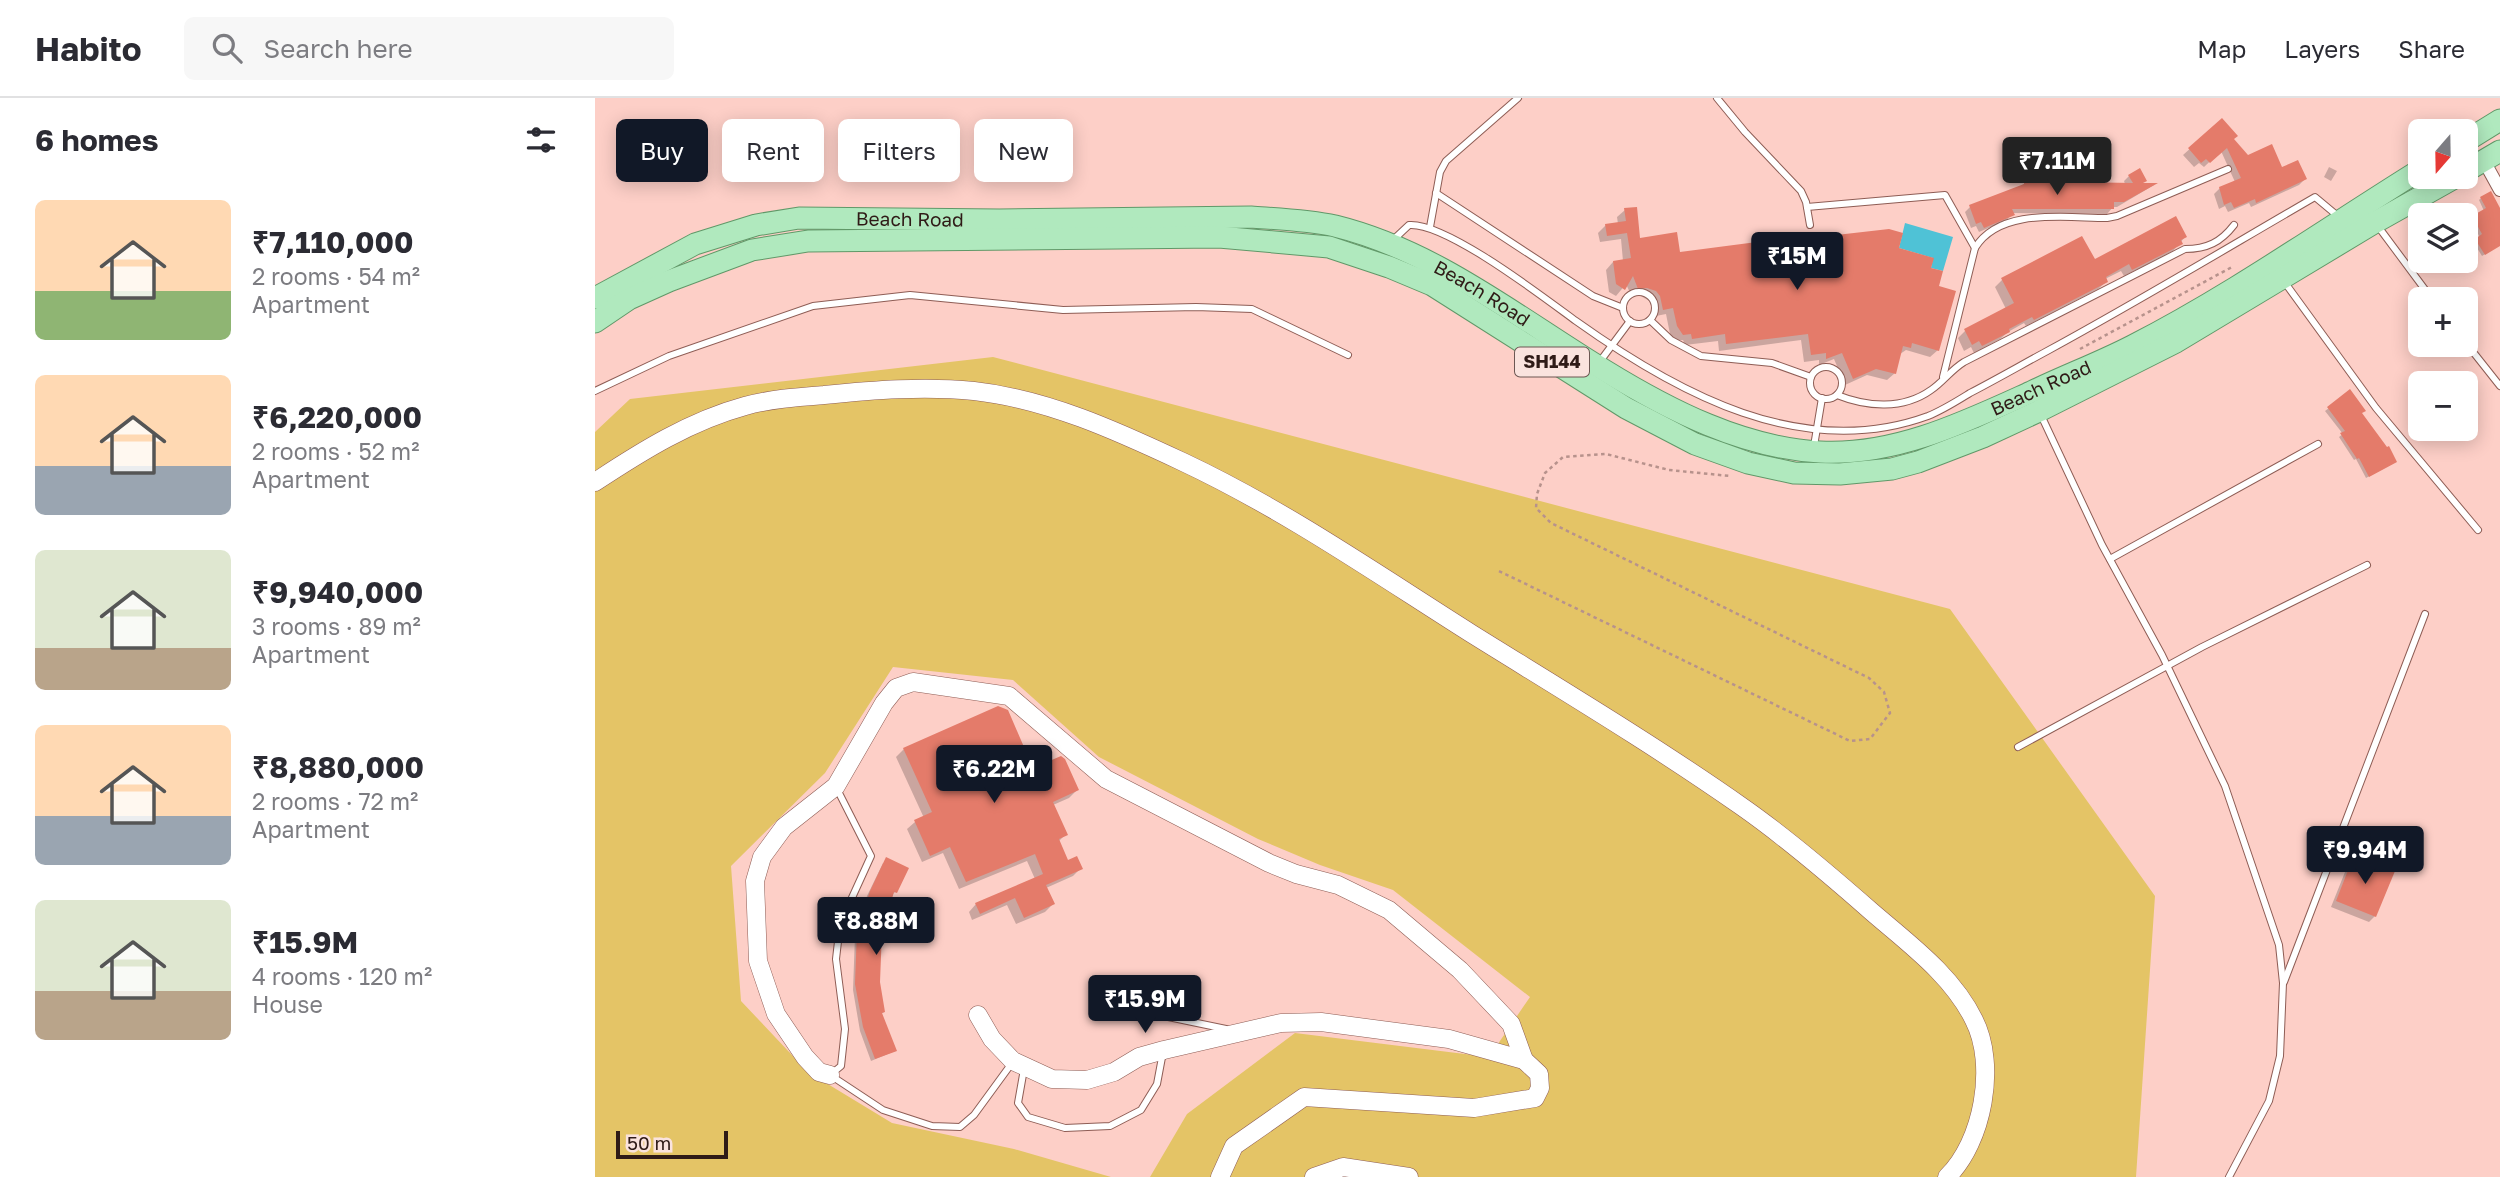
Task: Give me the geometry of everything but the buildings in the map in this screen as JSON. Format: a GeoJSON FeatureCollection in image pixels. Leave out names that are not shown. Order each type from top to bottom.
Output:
{"type":"FeatureCollection","features":[{"type":"Feature","properties":{"kind":"main road"},"geometry":{"type":"LineString","coordinates":[[2478,134],[2500,120]]}},
{"type":"Feature","properties":{"kind":"main road","name":"Beach Road"},"geometry":{"type":"LineString","coordinates":[[595,298],[695,244],[756,225],[799,218],[999,220],[1251,216],[1333,226],[1390,245],[1468,282],[1597,365],[1670,406],[1722,430],[1782,448],[1813,451],[1884,449],[1983,414],[2131,347],[2254,275],[2408,177]]}},
{"type":"Feature","properties":{"kind":"main road","name":"SH144"},"geometry":{"type":"LineString","coordinates":[[595,322],[629,299],[681,276],[752,250],[808,241],[1219,237],[1329,247],[1432,285],[1626,408],[1695,444],[1748,463],[1794,473],[1840,474],[1892,469],[1918,462],[1983,437],[2039,411],[2176,342],[2435,189]]}},
{"type":"Feature","properties":{"kind":"main road"},"geometry":{"type":"LineString","coordinates":[[1541,356],[1556,338]]}},
{"type":"Feature","properties":{"kind":"street"},"geometry":{"type":"LineString","coordinates":[[2483,161],[2500,190]]}},
{"type":"Feature","properties":{"kind":"street"},"geometry":{"type":"LineString","coordinates":[[595,482],[668,437],[746,405],[879,390],[975,391],[1020,399],[1069,413],[1195,468],[1267,505],[1387,578],[1741,806],[1808,856],[1939,970],[1972,1016],[1982,1037],[1985,1063],[1981,1119],[1972,1144],[1947,1177]]}},
{"type":"Feature","properties":{"kind":"street"},"geometry":{"type":"LineString","coordinates":[[830,1075],[819,1072],[805,1057],[776,1014],[758,961],[755,881],[762,857],[784,827],[836,786],[884,703],[896,688],[913,682],[1009,696],[1106,779],[1269,863],[1296,874],[1338,885],[1389,909],[1460,970],[1511,1024],[1524,1060],[1539,1074],[1540,1088],[1535,1098],[1474,1108],[1304,1097],[1234,1146],[1220,1177]]}},
{"type":"Feature","properties":{"kind":"street"},"geometry":{"type":"LineString","coordinates":[[978,1015],[992,1039],[1019,1064],[1052,1079],[1087,1080],[1114,1072],[1139,1057],[1281,1023],[1321,1022],[1448,1039],[1524,1060]]}},
{"type":"Feature","properties":{"kind":"street"},"geometry":{"type":"LineString","coordinates":[[1314,1177],[1343,1167],[1409,1177]]}},
{"type":"Feature","properties":{"kind":"lane"},"geometry":{"type":"LineString","coordinates":[[1430,227],[1440,172],[1446,161],[1518,98]]}},
{"type":"Feature","properties":{"kind":"lane"},"geometry":{"type":"LineString","coordinates":[[1717,98],[1801,191],[1810,225]]}},
{"type":"Feature","properties":{"kind":"lane"},"geometry":{"type":"LineString","coordinates":[[1943,379],[1975,248],[1980,240],[2007,224],[2040,218],[2117,216],[2228,169]]}},
{"type":"Feature","properties":{"kind":"lane"},"geometry":{"type":"LineString","coordinates":[[1436,193],[1593,296],[1623,307]]}},
{"type":"Feature","properties":{"kind":"lane"},"geometry":{"type":"LineString","coordinates":[[1807,207],[1945,194],[1975,248]]}},
{"type":"Feature","properties":{"kind":"lane"},"geometry":{"type":"LineString","coordinates":[[1390,245],[1409,225],[1430,227],[1514,277],[1612,345],[1694,393],[1731,410],[1762,419],[1815,429],[1850,430],[1882,428],[1931,415],[2066,341],[2315,197],[2341,219]]}},
{"type":"Feature","properties":{"kind":"lane"},"geometry":{"type":"LineString","coordinates":[[2375,223],[2424,287]]}},
{"type":"Feature","properties":{"kind":"lane"},"geometry":{"type":"LineString","coordinates":[[1837,395],[1842,381],[1833,368],[1818,369],[1810,382],[1814,392],[1822,398],[1837,395],[1866,404],[1891,404],[1925,393],[1964,362],[2185,249],[2198,249],[2214,243],[2234,225]]}},
{"type":"Feature","properties":{"kind":"lane"},"geometry":{"type":"LineString","coordinates":[[2282,278],[2376,408],[2478,530]]}},
{"type":"Feature","properties":{"kind":"lane"},"geometry":{"type":"LineString","coordinates":[[1646,293],[1655,306],[1650,320],[1640,324],[1627,317],[1623,307],[1631,294],[1646,293]]}},
{"type":"Feature","properties":{"kind":"lane"},"geometry":{"type":"LineString","coordinates":[[595,391],[669,356],[813,306],[910,295],[1063,310],[1196,307],[1252,309],[1348,355]]}},
{"type":"Feature","properties":{"kind":"lane"},"geometry":{"type":"LineString","coordinates":[[1650,320],[1671,340],[1701,356],[1772,363],[1811,377]]}},
{"type":"Feature","properties":{"kind":"lane"},"geometry":{"type":"LineString","coordinates":[[1597,365],[1630,321]]}},
{"type":"Feature","properties":{"kind":"lane"},"geometry":{"type":"LineString","coordinates":[[2477,357],[2500,386]]}},
{"type":"Feature","properties":{"kind":"lane"},"geometry":{"type":"LineString","coordinates":[[1813,451],[1822,398]]}},
{"type":"Feature","properties":{"kind":"lane"},"geometry":{"type":"LineString","coordinates":[[2039,411],[2110,559],[2162,655],[2225,786],[2279,944],[2283,983],[2280,1056],[2269,1101],[2229,1177]]}},
{"type":"Feature","properties":{"kind":"lane"},"geometry":{"type":"LineString","coordinates":[[2110,559],[2318,444]]}},
{"type":"Feature","properties":{"kind":"lane"},"geometry":{"type":"LineString","coordinates":[[2018,747],[2202,647],[2367,565]]}},
{"type":"Feature","properties":{"kind":"lane"},"geometry":{"type":"LineString","coordinates":[[2283,983],[2425,614]]}},
{"type":"Feature","properties":{"kind":"lane"},"geometry":{"type":"LineString","coordinates":[[836,786],[871,856],[840,924],[836,960],[845,1029],[841,1066],[830,1075],[883,1110],[932,1126],[960,1127],[1019,1064]]}},
{"type":"Feature","properties":{"kind":"lane"},"geometry":{"type":"LineString","coordinates":[[1149,1013],[1238,1032]]}},
{"type":"Feature","properties":{"kind":"lane"},"geometry":{"type":"LineString","coordinates":[[1019,1064],[1018,1103],[1028,1117],[1065,1128],[1110,1126],[1141,1111],[1157,1084],[1164,1050]]}},
{"type":"Feature","properties":{"kind":"path"},"geometry":{"type":"LineString","coordinates":[[1499,571],[1850,741],[1870,739],[1890,713],[1884,692],[1869,678],[1551,523],[1536,509],[1537,494],[1545,473],[1563,457],[1606,454],[1669,470],[1738,477]]}},
{"type":"Feature","properties":{"kind":"shaded area"},"geometry":{"type":"Polygon","coordinates":[[[993,357],[1950,609],[2155,896],[2136,1177],[1150,1177],[1187,1114],[1295,1033],[1489,1057],[1530,997],[1393,890],[1320,865],[1258,839],[1099,757],[1013,680],[893,667],[825,773],[731,866],[741,1001],[808,1072],[892,1123],[1014,1149],[1111,1177],[595,1177],[595,432],[630,399],[993,357]]]}},
{"type":"Feature","properties":{"kind":"water"},"geometry":{"type":"Polygon","coordinates":[[[1905,223],[1953,237],[1943,271],[1931,268],[1933,258],[1899,248],[1905,223]]]}}]}
